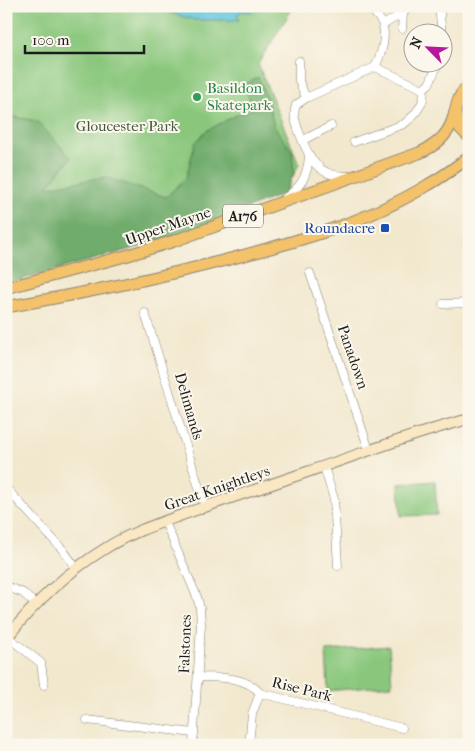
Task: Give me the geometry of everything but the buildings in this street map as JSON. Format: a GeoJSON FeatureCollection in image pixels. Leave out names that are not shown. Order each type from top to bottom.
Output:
{"type":"FeatureCollection","features":[{"type":"Feature","properties":{"kind":"main road","name":"Upper Mayne"},"geometry":{"type":"LineString","coordinates":[[6,288],[125,256],[419,153],[436,144],[451,125],[459,95],[469,76]]}},
{"type":"Feature","properties":{"kind":"main road"},"geometry":{"type":"LineString","coordinates":[[459,95],[469,86]]}},
{"type":"Feature","properties":{"kind":"main road"},"geometry":{"type":"LineString","coordinates":[[455,108],[460,128],[469,137]]}},
{"type":"Feature","properties":{"kind":"main road","name":"A176"},"geometry":{"type":"LineString","coordinates":[[6,307],[104,289],[197,268],[322,233],[365,216],[414,193],[440,178],[469,157]]}},
{"type":"Feature","properties":{"kind":"street"},"geometry":{"type":"LineString","coordinates":[[383,25],[411,6]]}},
{"type":"Feature","properties":{"kind":"street"},"geometry":{"type":"LineString","coordinates":[[358,175],[335,176],[322,170],[309,157],[294,114],[296,105],[306,98],[375,67],[381,53],[383,25],[371,9]]}},
{"type":"Feature","properties":{"kind":"street"},"geometry":{"type":"LineString","coordinates":[[440,9],[441,22]]}},
{"type":"Feature","properties":{"kind":"street"},"geometry":{"type":"LineString","coordinates":[[402,22],[403,12]]}},
{"type":"Feature","properties":{"kind":"street"},"geometry":{"type":"LineString","coordinates":[[299,61],[299,81],[306,98]]}},
{"type":"Feature","properties":{"kind":"street"},"geometry":{"type":"LineString","coordinates":[[354,142],[404,124],[411,119],[425,95],[423,89],[375,67]]}},
{"type":"Feature","properties":{"kind":"street"},"geometry":{"type":"LineString","coordinates":[[423,89],[430,84],[435,72]]}},
{"type":"Feature","properties":{"kind":"street"},"geometry":{"type":"LineString","coordinates":[[303,140],[331,126]]}},
{"type":"Feature","properties":{"kind":"street"},"geometry":{"type":"LineString","coordinates":[[263,209],[286,197],[297,188],[306,176],[309,157]]}},
{"type":"Feature","properties":{"kind":"street","name":"Panadown"},"geometry":{"type":"LineString","coordinates":[[310,273],[369,450]]}},
{"type":"Feature","properties":{"kind":"street"},"geometry":{"type":"LineString","coordinates":[[443,304],[469,303]]}},
{"type":"Feature","properties":{"kind":"street","name":"Delimands"},"geometry":{"type":"LineString","coordinates":[[145,313],[205,507]]}},
{"type":"Feature","properties":{"kind":"street","name":"Great Knightleys"},"geometry":{"type":"LineString","coordinates":[[7,638],[35,604],[76,568],[107,547],[139,532],[205,507],[369,450],[469,419]]}},
{"type":"Feature","properties":{"kind":"street"},"geometry":{"type":"LineString","coordinates":[[324,467],[334,499],[338,566]]}},
{"type":"Feature","properties":{"kind":"street"},"geometry":{"type":"LineString","coordinates":[[6,488],[63,550],[76,568]]}},
{"type":"Feature","properties":{"kind":"street","name":"Falstones"},"geometry":{"type":"LineString","coordinates":[[165,522],[200,608],[201,625],[193,745]]}},
{"type":"Feature","properties":{"kind":"street"},"geometry":{"type":"LineString","coordinates":[[6,586],[23,593],[35,604]]}},
{"type":"Feature","properties":{"kind":"street"},"geometry":{"type":"LineString","coordinates":[[7,638],[41,663],[44,685]]}},
{"type":"Feature","properties":{"kind":"street","name":"Rise Park"},"geometry":{"type":"LineString","coordinates":[[198,677],[236,679],[254,687],[260,693],[402,728]]}},
{"type":"Feature","properties":{"kind":"street"},"geometry":{"type":"LineString","coordinates":[[248,745],[252,714],[260,693]]}},
{"type":"Feature","properties":{"kind":"street"},"geometry":{"type":"LineString","coordinates":[[86,720],[194,733]]}},
{"type":"Feature","properties":{"kind":"green space","name":"Gloucester Park"},"geometry":{"type":"Polygon","coordinates":[[[6,6],[294,6],[258,64],[299,164],[287,188],[6,284],[6,6]]]}},
{"type":"Feature","properties":{"kind":"green space"},"geometry":{"type":"Polygon","coordinates":[[[258,77],[267,98],[274,126],[292,151],[294,173],[286,193],[174,237],[6,284],[6,115],[37,121],[71,158],[47,187],[105,177],[166,197],[186,178],[195,143],[206,131],[238,114],[253,109],[245,85],[258,77]]]}},
{"type":"Feature","properties":{"kind":"green space"},"geometry":{"type":"Polygon","coordinates":[[[435,481],[437,515],[401,516],[399,484],[435,481]]]}},
{"type":"Feature","properties":{"kind":"green space"},"geometry":{"type":"Polygon","coordinates":[[[389,646],[392,685],[328,691],[326,651],[389,646]]]}},
{"type":"Feature","properties":{"kind":"water"},"geometry":{"type":"Polygon","coordinates":[[[148,6],[255,7],[251,12],[242,11],[237,14],[239,20],[195,20],[148,6]]]}},
{"type":"Feature","properties":{"kind":"place","name":"Basildon Skatepark"},"geometry":{"type":"Point","coordinates":[197,97]}},
{"type":"Feature","properties":{"kind":"place","name":"Roundacre"},"geometry":{"type":"Point","coordinates":[385,228]}}]}
